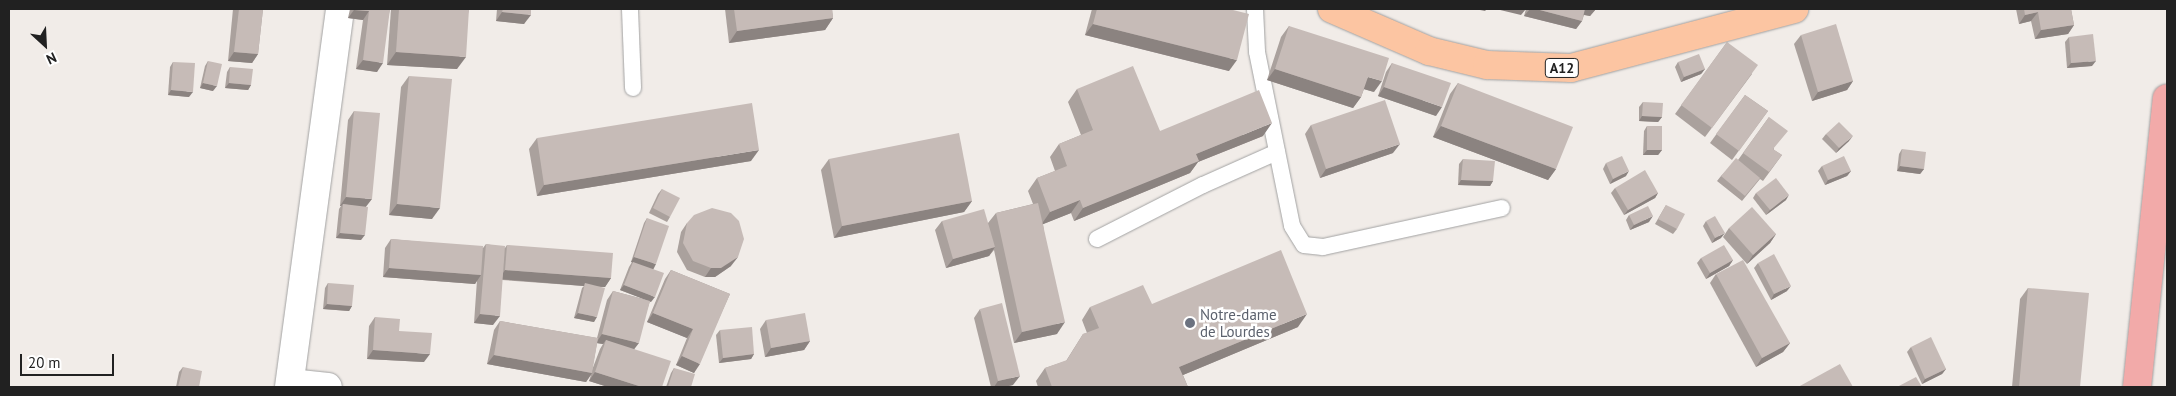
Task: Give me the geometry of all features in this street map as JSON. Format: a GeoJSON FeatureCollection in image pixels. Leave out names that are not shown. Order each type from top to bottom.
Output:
{"type":"FeatureCollection","features":[{"type":"Feature","properties":{"kind":"highway"},"geometry":{"type":"LineString","coordinates":[[2137,387],[2167,99]]}},
{"type":"Feature","properties":{"kind":"main road","name":"A12"},"geometry":{"type":"LineString","coordinates":[[1332,9],[1429,51],[1487,65],[1571,68],[1794,9]]}},
{"type":"Feature","properties":{"kind":"street"},"geometry":{"type":"LineString","coordinates":[[328,387],[289,385],[340,9]]}},
{"type":"Feature","properties":{"kind":"lane"},"geometry":{"type":"LineString","coordinates":[[630,9],[634,88]]}},
{"type":"Feature","properties":{"kind":"lane"},"geometry":{"type":"LineString","coordinates":[[1255,9],[1257,52],[1292,226],[1304,245],[1323,247],[1502,208]]}},
{"type":"Feature","properties":{"kind":"lane"},"geometry":{"type":"LineString","coordinates":[[1097,239],[1203,185],[1277,152]]}},
{"type":"Feature","properties":{"kind":"building"},"geometry":{"type":"Polygon","coordinates":[[[239,9],[263,9],[258,54],[234,52],[239,9]]]}},
{"type":"Feature","properties":{"kind":"building"},"geometry":{"type":"Polygon","coordinates":[[[355,9],[390,9],[383,63],[363,60],[369,11],[355,9]]]}},
{"type":"Feature","properties":{"kind":"building"},"geometry":{"type":"Polygon","coordinates":[[[399,9],[469,9],[466,57],[396,52],[399,9]]]}},
{"type":"Feature","properties":{"kind":"building"},"geometry":{"type":"Polygon","coordinates":[[[503,9],[531,9],[531,15],[502,12],[503,9]]]}},
{"type":"Feature","properties":{"kind":"building"},"geometry":{"type":"Polygon","coordinates":[[[734,9],[832,9],[833,18],[737,31],[734,9]]]}},
{"type":"Feature","properties":{"kind":"building"},"geometry":{"type":"Polygon","coordinates":[[[1097,9],[1229,9],[1249,14],[1237,60],[1093,24],[1097,9]]]}},
{"type":"Feature","properties":{"kind":"building"},"geometry":{"type":"Polygon","coordinates":[[[1536,9],[1585,9],[1582,21],[1536,9]]]}},
{"type":"Feature","properties":{"kind":"building"},"geometry":{"type":"Polygon","coordinates":[[[2024,9],[2071,9],[2074,25],[2041,30],[2038,12],[2025,15],[2024,9]]]}},
{"type":"Feature","properties":{"kind":"building"},"geometry":{"type":"Polygon","coordinates":[[[1836,24],[1853,81],[1818,92],[1801,35],[1836,24]]]}},
{"type":"Feature","properties":{"kind":"building"},"geometry":{"type":"Polygon","coordinates":[[[1289,26],[1389,58],[1382,81],[1368,77],[1361,97],[1275,69],[1289,26]]]}},
{"type":"Feature","properties":{"kind":"building"},"geometry":{"type":"Polygon","coordinates":[[[2093,34],[2096,61],[2071,63],[2069,37],[2093,34]]]}},
{"type":"Feature","properties":{"kind":"building"},"geometry":{"type":"Polygon","coordinates":[[[1727,42],[1758,65],[1712,128],[1681,105],[1727,42]]]}},
{"type":"Feature","properties":{"kind":"building"},"geometry":{"type":"Polygon","coordinates":[[[1699,54],[1705,69],[1684,77],[1678,62],[1699,54]]]}},
{"type":"Feature","properties":{"kind":"building"},"geometry":{"type":"Polygon","coordinates":[[[208,61],[222,64],[217,86],[203,83],[208,61]]]}},
{"type":"Feature","properties":{"kind":"building"},"geometry":{"type":"Polygon","coordinates":[[[173,62],[195,63],[193,92],[171,90],[173,62]]]}},
{"type":"Feature","properties":{"kind":"building"},"geometry":{"type":"Polygon","coordinates":[[[1392,63],[1451,83],[1442,107],[1384,87],[1392,63]]]}},
{"type":"Feature","properties":{"kind":"building"},"geometry":{"type":"Polygon","coordinates":[[[1133,66],[1160,131],[1259,90],[1272,123],[1196,154],[1199,161],[1083,208],[1080,200],[1050,212],[1037,178],[1067,166],[1059,144],[1093,130],[1077,89],[1133,66]]]}},
{"type":"Feature","properties":{"kind":"building"},"geometry":{"type":"Polygon","coordinates":[[[230,67],[253,69],[251,85],[229,83],[230,67]]]}},
{"type":"Feature","properties":{"kind":"building"},"geometry":{"type":"Polygon","coordinates":[[[409,76],[452,79],[440,208],[397,204],[409,76]]]}},
{"type":"Feature","properties":{"kind":"building"},"geometry":{"type":"Polygon","coordinates":[[[1458,83],[1573,127],[1556,169],[1441,126],[1458,83]]]}},
{"type":"Feature","properties":{"kind":"building"},"geometry":{"type":"Polygon","coordinates":[[[1745,95],[1768,111],[1739,151],[1716,134],[1745,95]]]}},
{"type":"Feature","properties":{"kind":"building"},"geometry":{"type":"Polygon","coordinates":[[[1385,100],[1400,144],[1326,169],[1311,125],[1385,100]]]}},
{"type":"Feature","properties":{"kind":"building"},"geometry":{"type":"Polygon","coordinates":[[[1643,102],[1663,103],[1662,117],[1642,116],[1643,102]]]}},
{"type":"Feature","properties":{"kind":"building"},"geometry":{"type":"Polygon","coordinates":[[[752,103],[759,150],[544,185],[537,138],[752,103]]]}},
{"type":"Feature","properties":{"kind":"building"},"geometry":{"type":"Polygon","coordinates":[[[354,111],[380,113],[372,199],[346,197],[354,111]]]}},
{"type":"Feature","properties":{"kind":"building"},"geometry":{"type":"Polygon","coordinates":[[[1769,117],[1788,131],[1773,149],[1782,155],[1769,172],[1743,153],[1769,117]]]}},
{"type":"Feature","properties":{"kind":"building"},"geometry":{"type":"Polygon","coordinates":[[[1839,122],[1853,136],[1839,148],[1826,134],[1839,122]]]}},
{"type":"Feature","properties":{"kind":"building"},"geometry":{"type":"Polygon","coordinates":[[[1647,126],[1662,126],[1662,150],[1647,150],[1647,126]]]}},
{"type":"Feature","properties":{"kind":"building"},"geometry":{"type":"Polygon","coordinates":[[[959,133],[972,201],[842,226],[829,159],[959,133]]]}},
{"type":"Feature","properties":{"kind":"building"},"geometry":{"type":"Polygon","coordinates":[[[1902,149],[1926,152],[1924,169],[1900,166],[1902,149]]]}},
{"type":"Feature","properties":{"kind":"building"},"geometry":{"type":"Polygon","coordinates":[[[1622,156],[1629,171],[1613,179],[1606,163],[1622,156]]]}},
{"type":"Feature","properties":{"kind":"building"},"geometry":{"type":"Polygon","coordinates":[[[1844,156],[1851,171],[1828,180],[1822,166],[1844,156]]]}},
{"type":"Feature","properties":{"kind":"building"},"geometry":{"type":"Polygon","coordinates":[[[1736,158],[1760,178],[1745,196],[1721,176],[1736,158]]]}},
{"type":"Feature","properties":{"kind":"building"},"geometry":{"type":"Polygon","coordinates":[[[1463,159],[1495,161],[1493,181],[1461,180],[1463,159]]]}},
{"type":"Feature","properties":{"kind":"building"},"geometry":{"type":"Polygon","coordinates":[[[1645,170],[1658,193],[1628,210],[1615,188],[1645,170]]]}},
{"type":"Feature","properties":{"kind":"building"},"geometry":{"type":"Polygon","coordinates":[[[1776,178],[1789,195],[1770,210],[1756,193],[1776,178]]]}},
{"type":"Feature","properties":{"kind":"building"},"geometry":{"type":"Polygon","coordinates":[[[662,189],[680,198],[670,217],[653,208],[662,189]]]}},
{"type":"Feature","properties":{"kind":"building"},"geometry":{"type":"Polygon","coordinates":[[[1038,203],[1065,322],[1022,332],[996,213],[1038,203]]]}},
{"type":"Feature","properties":{"kind":"building"},"geometry":{"type":"Polygon","coordinates":[[[343,204],[368,207],[365,235],[340,233],[343,204]]]}},
{"type":"Feature","properties":{"kind":"building"},"geometry":{"type":"Polygon","coordinates":[[[1666,205],[1685,214],[1677,229],[1658,219],[1666,205]]]}},
{"type":"Feature","properties":{"kind":"building"},"geometry":{"type":"Polygon","coordinates":[[[1648,206],[1653,216],[1634,225],[1629,215],[1648,206]]]}},
{"type":"Feature","properties":{"kind":"building"},"geometry":{"type":"Polygon","coordinates":[[[1752,207],[1776,234],[1753,255],[1729,228],[1752,207]]]}},
{"type":"Feature","properties":{"kind":"building"},"geometry":{"type":"Polygon","coordinates":[[[712,208],[731,213],[739,221],[744,239],[738,257],[721,268],[711,268],[693,261],[683,243],[687,223],[694,215],[712,208]]]}},
{"type":"Feature","properties":{"kind":"building"},"geometry":{"type":"Polygon","coordinates":[[[984,209],[995,247],[953,259],[942,221],[984,209]]]}},
{"type":"Feature","properties":{"kind":"building"},"geometry":{"type":"Polygon","coordinates":[[[1715,216],[1725,233],[1715,238],[1706,221],[1715,216]]]}},
{"type":"Feature","properties":{"kind":"building"},"geometry":{"type":"Polygon","coordinates":[[[647,218],[669,226],[656,264],[634,257],[647,218]]]}},
{"type":"Feature","properties":{"kind":"building"},"geometry":{"type":"Polygon","coordinates":[[[391,239],[483,246],[481,275],[389,268],[391,239]]]}},
{"type":"Feature","properties":{"kind":"building"},"geometry":{"type":"Polygon","coordinates":[[[486,244],[505,246],[500,316],[480,314],[486,244]]]}},
{"type":"Feature","properties":{"kind":"building"},"geometry":{"type":"Polygon","coordinates":[[[507,245],[613,253],[611,278],[505,270],[507,245]]]}},
{"type":"Feature","properties":{"kind":"building"},"geometry":{"type":"Polygon","coordinates":[[[1724,245],[1733,260],[1710,273],[1701,258],[1724,245]]]}},
{"type":"Feature","properties":{"kind":"building","name":"Notre-dame de Lourdes"},"geometry":{"type":"Polygon","coordinates":[[[1281,250],[1307,314],[1179,367],[1188,387],[1052,387],[1045,368],[1067,360],[1083,334],[1099,328],[1090,307],[1143,285],[1152,304],[1281,250]]]}},
{"type":"Feature","properties":{"kind":"building"},"geometry":{"type":"Polygon","coordinates":[[[1774,254],[1791,286],[1774,294],[1758,263],[1774,254]]]}},
{"type":"Feature","properties":{"kind":"building"},"geometry":{"type":"Polygon","coordinates":[[[1743,260],[1790,343],[1762,358],[1716,274],[1743,260]]]}},
{"type":"Feature","properties":{"kind":"building"},"geometry":{"type":"Polygon","coordinates":[[[633,262],[664,273],[655,297],[624,285],[633,262]]]}},
{"type":"Feature","properties":{"kind":"building"},"geometry":{"type":"Polygon","coordinates":[[[671,270],[730,294],[700,364],[682,356],[693,329],[653,313],[671,270]]]}},
{"type":"Feature","properties":{"kind":"building"},"geometry":{"type":"Polygon","coordinates":[[[328,283],[354,285],[352,306],[327,304],[328,283]]]}},
{"type":"Feature","properties":{"kind":"building"},"geometry":{"type":"Polygon","coordinates":[[[585,283],[605,288],[597,317],[578,313],[585,283]]]}},
{"type":"Feature","properties":{"kind":"building"},"geometry":{"type":"Polygon","coordinates":[[[2028,288],[2089,293],[2080,387],[2019,387],[2028,288]]]}},
{"type":"Feature","properties":{"kind":"building"},"geometry":{"type":"Polygon","coordinates":[[[613,291],[650,301],[639,343],[602,334],[613,291]]]}},
{"type":"Feature","properties":{"kind":"building"},"geometry":{"type":"Polygon","coordinates":[[[1002,303],[1020,376],[998,381],[980,309],[1002,303]]]}},
{"type":"Feature","properties":{"kind":"building"},"geometry":{"type":"Polygon","coordinates":[[[805,313],[810,341],[771,348],[766,320],[805,313]]]}},
{"type":"Feature","properties":{"kind":"building"},"geometry":{"type":"Polygon","coordinates":[[[375,317],[400,319],[399,331],[432,333],[430,354],[373,350],[375,317]]]}},
{"type":"Feature","properties":{"kind":"building"},"geometry":{"type":"Polygon","coordinates":[[[500,321],[598,338],[592,373],[494,355],[500,321]]]}},
{"type":"Feature","properties":{"kind":"building"},"geometry":{"type":"Polygon","coordinates":[[[752,327],[754,354],[723,358],[720,330],[752,327]]]}},
{"type":"Feature","properties":{"kind":"building"},"geometry":{"type":"Polygon","coordinates":[[[1931,337],[1946,369],[1925,379],[1911,347],[1931,337]]]}},
{"type":"Feature","properties":{"kind":"building"},"geometry":{"type":"Polygon","coordinates":[[[606,340],[671,361],[662,387],[642,387],[595,372],[606,340]]]}},
{"type":"Feature","properties":{"kind":"building"},"geometry":{"type":"Polygon","coordinates":[[[1840,364],[1853,387],[1798,387],[1840,364]]]}},
{"type":"Feature","properties":{"kind":"building"},"geometry":{"type":"Polygon","coordinates":[[[183,367],[202,371],[199,387],[178,387],[183,367]]]}},
{"type":"Feature","properties":{"kind":"building"},"geometry":{"type":"Polygon","coordinates":[[[674,368],[695,374],[691,387],[668,387],[674,368]]]}},
{"type":"Feature","properties":{"kind":"building"},"geometry":{"type":"Polygon","coordinates":[[[1916,377],[1922,387],[1897,387],[1916,377]]]}},
{"type":"Feature","properties":{"kind":"place","name":"Notre-dame de Lourdes"},"geometry":{"type":"Point","coordinates":[1190,323]}}]}
